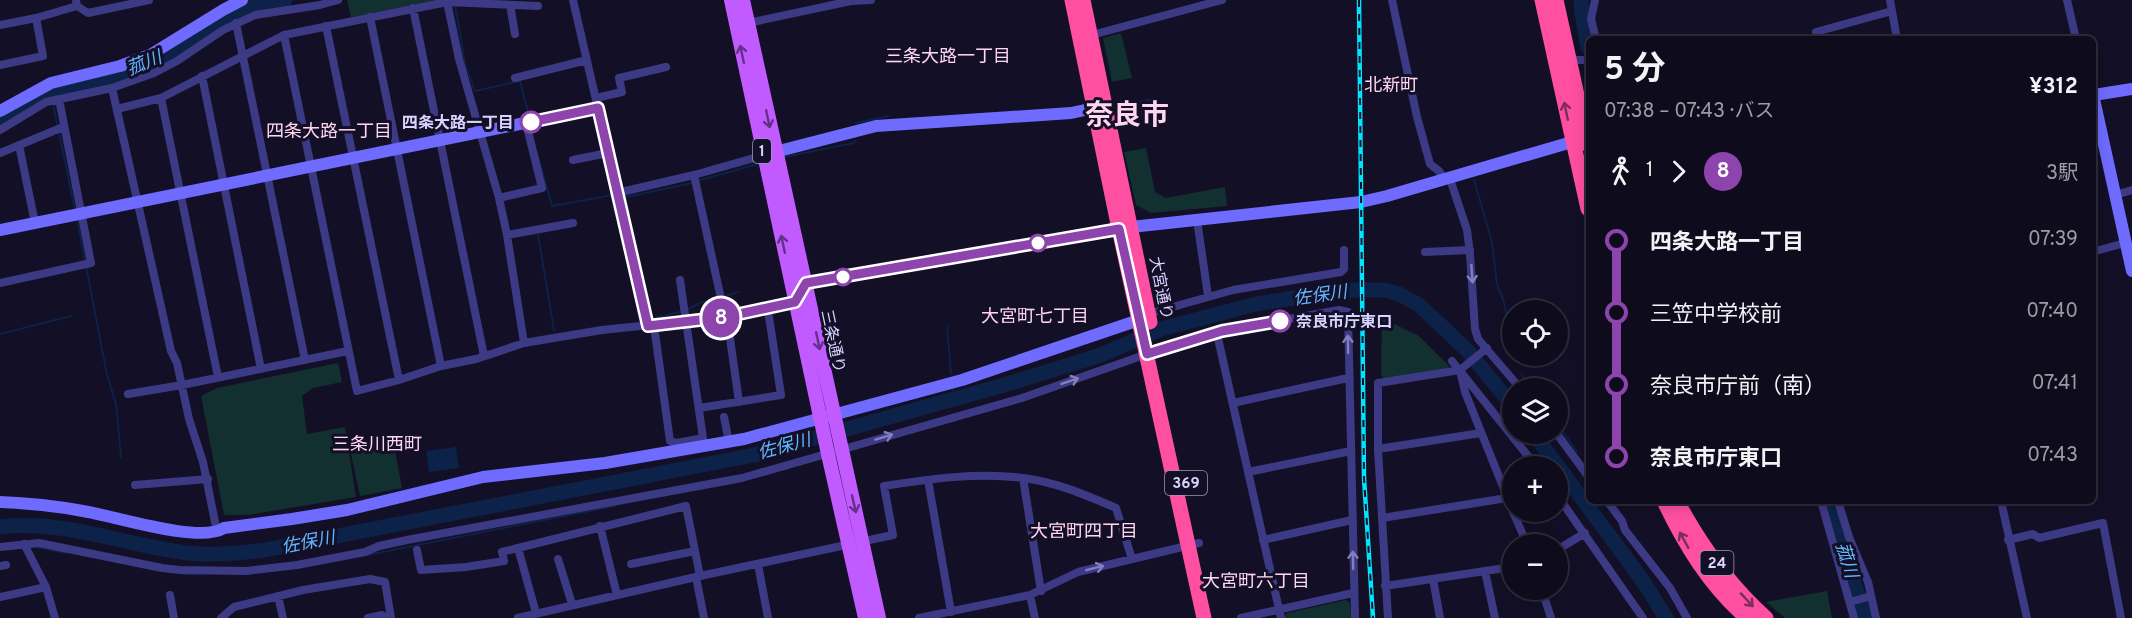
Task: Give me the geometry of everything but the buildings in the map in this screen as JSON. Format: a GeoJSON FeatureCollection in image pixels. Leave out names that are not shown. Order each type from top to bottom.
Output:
{"type":"FeatureCollection","features":[{"type":"Feature","properties":{"kind":"highway","name":"大宮通り"},"geometry":{"type":"LineString","coordinates":[[1072,0],[1085,37],[1151,352],[1194,544],[1215,618]]}},
{"type":"Feature","properties":{"kind":"highway","name":"大宮通り"},"geometry":{"type":"LineString","coordinates":[[1083,0],[1094,108],[1125,228]]}},
{"type":"Feature","properties":{"kind":"highway"},"geometry":{"type":"LineString","coordinates":[[1535,0],[1548,29],[1584,140]]}},
{"type":"Feature","properties":{"kind":"highway"},"geometry":{"type":"LineString","coordinates":[[1542,0],[1548,29]]}},
{"type":"Feature","properties":{"kind":"highway"},"geometry":{"type":"LineString","coordinates":[[1556,0],[1570,60],[1584,140],[1586,174]]}},
{"type":"Feature","properties":{"kind":"highway"},"geometry":{"type":"LineString","coordinates":[[1564,0],[1570,35],[1570,60]]}},
{"type":"Feature","properties":{"kind":"highway","name":"24"},"geometry":{"type":"LineString","coordinates":[[1666,504],[1689,550],[1733,606],[1747,618]]}},
{"type":"Feature","properties":{"kind":"highway","name":"24"},"geometry":{"type":"LineString","coordinates":[[1679,504],[1691,528],[1730,582],[1766,618]]}},
{"type":"Feature","properties":{"kind":"highway","name":"大宮通り"},"geometry":{"type":"LineString","coordinates":[[1194,544],[1204,618]]}},
{"type":"Feature","properties":{"kind":"main road","name":"三条通り"},"geometry":{"type":"LineString","coordinates":[[731,0],[769,154],[806,283],[848,544],[865,618]]}},
{"type":"Feature","properties":{"kind":"main road","name":"三条通り"},"geometry":{"type":"LineString","coordinates":[[743,0],[795,302],[827,418]]}},
{"type":"Feature","properties":{"kind":"main road","name":"三条通り"},"geometry":{"type":"LineString","coordinates":[[834,451],[862,541],[879,618]]}},
{"type":"Feature","properties":{"kind":"street"},"geometry":{"type":"LineString","coordinates":[[0,25],[36,18],[77,3],[88,13],[150,0]]}},
{"type":"Feature","properties":{"kind":"street"},"geometry":{"type":"LineString","coordinates":[[0,111],[51,83],[120,66],[150,55],[242,0]]}},
{"type":"Feature","properties":{"kind":"street"},"geometry":{"type":"LineString","coordinates":[[0,130],[46,102],[112,87],[161,70],[236,23],[255,15],[338,0]]}},
{"type":"Feature","properties":{"kind":"street"},"geometry":{"type":"LineString","coordinates":[[573,0],[617,192],[651,326],[670,441],[677,443],[703,438],[680,280]]}},
{"type":"Feature","properties":{"kind":"street"},"geometry":{"type":"LineString","coordinates":[[748,23],[871,0]]}},
{"type":"Feature","properties":{"kind":"street"},"geometry":{"type":"LineString","coordinates":[[1085,37],[1222,0]]}},
{"type":"Feature","properties":{"kind":"street"},"geometry":{"type":"LineString","coordinates":[[1392,0],[1427,155],[1430,164],[1446,177],[1467,230],[1475,329],[1486,349],[1511,378]]}},
{"type":"Feature","properties":{"kind":"street"},"geometry":{"type":"LineString","coordinates":[[1595,0],[1591,18],[1595,36]]}},
{"type":"Feature","properties":{"kind":"street"},"geometry":{"type":"LineString","coordinates":[[1890,0],[1896,36]]}},
{"type":"Feature","properties":{"kind":"street"},"geometry":{"type":"LineString","coordinates":[[2067,0],[2073,36]]}},
{"type":"Feature","properties":{"kind":"street"},"geometry":{"type":"LineString","coordinates":[[447,2],[459,59],[499,198],[524,343]]}},
{"type":"Feature","properties":{"kind":"street"},"geometry":{"type":"LineString","coordinates":[[117,109],[161,98],[284,35],[447,2],[538,6]]}},
{"type":"Feature","properties":{"kind":"street"},"geometry":{"type":"LineString","coordinates":[[510,4],[515,34]]}},
{"type":"Feature","properties":{"kind":"street"},"geometry":{"type":"LineString","coordinates":[[413,8],[484,356]]}},
{"type":"Feature","properties":{"kind":"street"},"geometry":{"type":"LineString","coordinates":[[1816,32],[1892,11]]}},
{"type":"Feature","properties":{"kind":"street"},"geometry":{"type":"LineString","coordinates":[[370,17],[441,366]]}},
{"type":"Feature","properties":{"kind":"street"},"geometry":{"type":"LineString","coordinates":[[0,65],[44,56],[36,18]]}},
{"type":"Feature","properties":{"kind":"street"},"geometry":{"type":"LineString","coordinates":[[236,23],[305,360]]}},
{"type":"Feature","properties":{"kind":"street"},"geometry":{"type":"LineString","coordinates":[[326,26],[399,380]]}},
{"type":"Feature","properties":{"kind":"street"},"geometry":{"type":"LineString","coordinates":[[284,35],[357,391],[524,343],[602,330],[726,317],[795,302],[806,283],[1125,228],[1361,202],[1584,140]]}},
{"type":"Feature","properties":{"kind":"street"},"geometry":{"type":"LineString","coordinates":[[515,78],[586,60]]}},
{"type":"Feature","properties":{"kind":"street"},"geometry":{"type":"LineString","coordinates":[[1570,60],[1586,60]]}},
{"type":"Feature","properties":{"kind":"street"},"geometry":{"type":"LineString","coordinates":[[0,230],[526,123],[597,103],[622,92],[619,78],[666,67]]}},
{"type":"Feature","properties":{"kind":"street"},"geometry":{"type":"LineString","coordinates":[[202,76],[261,369]]}},
{"type":"Feature","properties":{"kind":"street"},"geometry":{"type":"LineString","coordinates":[[112,87],[171,351],[177,363],[189,419],[208,479],[217,532]]}},
{"type":"Feature","properties":{"kind":"street"},"geometry":{"type":"LineString","coordinates":[[2096,93],[2132,89]]}},
{"type":"Feature","properties":{"kind":"street"},"geometry":{"type":"LineString","coordinates":[[161,98],[218,377]]}},
{"type":"Feature","properties":{"kind":"street"},"geometry":{"type":"LineString","coordinates":[[0,283],[91,263],[59,99]]}},
{"type":"Feature","properties":{"kind":"street"},"geometry":{"type":"LineString","coordinates":[[617,192],[694,175],[876,126],[1071,113],[1094,108]]}},
{"type":"Feature","properties":{"kind":"street"},"geometry":{"type":"LineString","coordinates":[[2096,121],[2132,271]]}},
{"type":"Feature","properties":{"kind":"street"},"geometry":{"type":"LineString","coordinates":[[499,198],[542,188],[526,123]]}},
{"type":"Feature","properties":{"kind":"street"},"geometry":{"type":"LineString","coordinates":[[0,153],[63,127]]}},
{"type":"Feature","properties":{"kind":"street"},"geometry":{"type":"LineString","coordinates":[[19,146],[35,223]]}},
{"type":"Feature","properties":{"kind":"street"},"geometry":{"type":"LineString","coordinates":[[573,160],[608,153]]}},
{"type":"Feature","properties":{"kind":"street"},"geometry":{"type":"LineString","coordinates":[[694,175],[726,317],[740,402]]}},
{"type":"Feature","properties":{"kind":"street"},"geometry":{"type":"LineString","coordinates":[[2115,195],[2132,190]]}},
{"type":"Feature","properties":{"kind":"street"},"geometry":{"type":"LineString","coordinates":[[1197,220],[1208,296]]}},
{"type":"Feature","properties":{"kind":"street"},"geometry":{"type":"LineString","coordinates":[[507,235],[573,224]]}},
{"type":"Feature","properties":{"kind":"street"},"geometry":{"type":"LineString","coordinates":[[2096,251],[2125,243]]}},
{"type":"Feature","properties":{"kind":"street"},"geometry":{"type":"LineString","coordinates":[[0,502],[63,507],[174,531],[217,532],[224,528],[346,510],[464,480],[605,463],[729,442],[827,418],[962,380],[1208,296],[1341,272],[1344,269],[1344,250]]}},
{"type":"Feature","properties":{"kind":"street"},"geometry":{"type":"LineString","coordinates":[[1425,252],[1470,250]]}},
{"type":"Feature","properties":{"kind":"street"},"geometry":{"type":"LineString","coordinates":[[0,547],[39,543],[180,570],[246,571],[297,565],[364,552],[379,546],[418,538],[742,478],[1022,398],[1151,352],[1263,323],[1339,310],[1348,312],[1355,618]]}},
{"type":"Feature","properties":{"kind":"street"},"geometry":{"type":"LineString","coordinates":[[699,408],[781,395],[769,316]]}},
{"type":"Feature","properties":{"kind":"street"},"geometry":{"type":"LineString","coordinates":[[1217,334],[1280,614]]}},
{"type":"Feature","properties":{"kind":"street"},"geometry":{"type":"LineString","coordinates":[[1388,618],[1378,449],[1378,383],[1461,369],[1486,349]]}},
{"type":"Feature","properties":{"kind":"street"},"geometry":{"type":"LineString","coordinates":[[128,394],[348,351]]}},
{"type":"Feature","properties":{"kind":"street"},"geometry":{"type":"LineString","coordinates":[[1452,361],[1461,369],[1528,456]]}},
{"type":"Feature","properties":{"kind":"street"},"geometry":{"type":"LineString","coordinates":[[1461,369],[1465,392],[1502,483]]}},
{"type":"Feature","properties":{"kind":"street"},"geometry":{"type":"LineString","coordinates":[[1233,403],[1348,378]]}},
{"type":"Feature","properties":{"kind":"street"},"geometry":{"type":"LineString","coordinates":[[724,417],[729,442]]}},
{"type":"Feature","properties":{"kind":"street"},"geometry":{"type":"LineString","coordinates":[[1378,449],[1481,432]]}},
{"type":"Feature","properties":{"kind":"street"},"geometry":{"type":"LineString","coordinates":[[1564,444],[1586,473]]}},
{"type":"Feature","properties":{"kind":"street"},"geometry":{"type":"LineString","coordinates":[[1248,472],[1351,451]]}},
{"type":"Feature","properties":{"kind":"street"},"geometry":{"type":"LineString","coordinates":[[522,618],[536,613],[550,614],[572,604],[893,535],[884,486],[928,480],[970,476],[1023,478],[1053,484],[1116,508],[1132,559]]}},
{"type":"Feature","properties":{"kind":"street"},"geometry":{"type":"LineString","coordinates":[[1023,478],[1041,591]]}},
{"type":"Feature","properties":{"kind":"street"},"geometry":{"type":"LineString","coordinates":[[135,485],[208,479]]}},
{"type":"Feature","properties":{"kind":"street"},"geometry":{"type":"LineString","coordinates":[[928,480],[951,612]]}},
{"type":"Feature","properties":{"kind":"street"},"geometry":{"type":"LineString","coordinates":[[1382,518],[1502,499]]}},
{"type":"Feature","properties":{"kind":"street"},"geometry":{"type":"LineString","coordinates":[[1609,504],[1622,521],[1625,530],[1670,588],[1688,618]]}},
{"type":"Feature","properties":{"kind":"street"},"geometry":{"type":"LineString","coordinates":[[1822,504],[1854,618]]}},
{"type":"Feature","properties":{"kind":"street"},"geometry":{"type":"LineString","coordinates":[[1839,504],[1849,537],[1868,582],[1876,618]]}},
{"type":"Feature","properties":{"kind":"street"},"geometry":{"type":"LineString","coordinates":[[2002,504],[2008,540],[2017,566],[2026,618]]}},
{"type":"Feature","properties":{"kind":"street"},"geometry":{"type":"LineString","coordinates":[[417,550],[421,570],[466,567],[504,561],[502,552],[686,506],[705,618]]}},
{"type":"Feature","properties":{"kind":"street"},"geometry":{"type":"LineString","coordinates":[[1568,510],[1643,618]]}},
{"type":"Feature","properties":{"kind":"street"},"geometry":{"type":"LineString","coordinates":[[1263,540],[1352,520]]}},
{"type":"Feature","properties":{"kind":"street"},"geometry":{"type":"LineString","coordinates":[[2008,540],[2033,534],[2039,538],[2103,523],[2121,618]]}},
{"type":"Feature","properties":{"kind":"street"},"geometry":{"type":"LineString","coordinates":[[600,526],[617,595]]}},
{"type":"Feature","properties":{"kind":"street"},"geometry":{"type":"LineString","coordinates":[[1568,543],[1585,533]]}},
{"type":"Feature","properties":{"kind":"street"},"geometry":{"type":"LineString","coordinates":[[24,544],[46,587],[55,618]]}},
{"type":"Feature","properties":{"kind":"street"},"geometry":{"type":"LineString","coordinates":[[919,618],[1030,595],[1078,572],[1194,544]]}},
{"type":"Feature","properties":{"kind":"street"},"geometry":{"type":"LineString","coordinates":[[518,548],[536,613]]}},
{"type":"Feature","properties":{"kind":"street"},"geometry":{"type":"LineString","coordinates":[[631,564],[695,551]]}},
{"type":"Feature","properties":{"kind":"street"},"geometry":{"type":"LineString","coordinates":[[558,558],[572,604]]}},
{"type":"Feature","properties":{"kind":"street"},"geometry":{"type":"LineString","coordinates":[[758,564],[768,618]]}},
{"type":"Feature","properties":{"kind":"street"},"geometry":{"type":"LineString","coordinates":[[1385,586],[1502,568]]}},
{"type":"Feature","properties":{"kind":"street"},"geometry":{"type":"LineString","coordinates":[[1485,571],[1495,618]]}},
{"type":"Feature","properties":{"kind":"street"},"geometry":{"type":"LineString","coordinates":[[222,618],[234,607],[303,590],[370,579],[385,582],[390,618],[381,615],[368,618]]}},
{"type":"Feature","properties":{"kind":"street"},"geometry":{"type":"LineString","coordinates":[[1433,579],[1440,618]]}},
{"type":"Feature","properties":{"kind":"street"},"geometry":{"type":"LineString","coordinates":[[0,597],[46,587]]}},
{"type":"Feature","properties":{"kind":"street"},"geometry":{"type":"LineString","coordinates":[[1241,618],[1280,614],[1353,593]]}},
{"type":"Feature","properties":{"kind":"street"},"geometry":{"type":"LineString","coordinates":[[170,595],[174,618]]}},
{"type":"Feature","properties":{"kind":"street"},"geometry":{"type":"LineString","coordinates":[[1030,595],[1035,618]]}},
{"type":"Feature","properties":{"kind":"street"},"geometry":{"type":"LineString","coordinates":[[278,596],[283,618]]}},
{"type":"Feature","properties":{"kind":"street"},"geometry":{"type":"LineString","coordinates":[[1850,601],[1871,596]]}},
{"type":"Feature","properties":{"kind":"street"},"geometry":{"type":"LineString","coordinates":[[1545,600],[1551,618]]}},
{"type":"Feature","properties":{"kind":"green space"},"geometry":{"type":"Polygon","coordinates":[[[347,0],[438,0],[351,17],[347,0]]]}},
{"type":"Feature","properties":{"kind":"green space"},"geometry":{"type":"Polygon","coordinates":[[[1121,33],[1132,78],[1112,82],[1103,38],[1121,33]]]}},
{"type":"Feature","properties":{"kind":"green space"},"geometry":{"type":"Polygon","coordinates":[[[1146,148],[1155,192],[1166,198],[1225,187],[1227,206],[1151,213],[1136,205],[1124,152],[1146,148]]]}},
{"type":"Feature","properties":{"kind":"green space"},"geometry":{"type":"Polygon","coordinates":[[[1382,318],[1419,336],[1449,366],[1448,368],[1385,379],[1381,375],[1382,318]]]}},
{"type":"Feature","properties":{"kind":"green space"},"geometry":{"type":"Polygon","coordinates":[[[338,363],[342,382],[313,388],[302,396],[307,434],[345,427],[356,497],[248,515],[224,515],[201,396],[217,388],[338,363]]]}},
{"type":"Feature","properties":{"kind":"green space"},"geometry":{"type":"Polygon","coordinates":[[[394,445],[402,488],[360,496],[351,454],[394,445]]]}},
{"type":"Feature","properties":{"kind":"green space"},"geometry":{"type":"Polygon","coordinates":[[[1827,591],[1832,618],[1785,618],[1766,602],[1827,591]]]}},
{"type":"Feature","properties":{"kind":"green space"},"geometry":{"type":"Polygon","coordinates":[[[1346,600],[1350,603],[1351,618],[1284,618],[1287,613],[1346,600]]]}},
{"type":"Feature","properties":{"kind":"water"},"geometry":{"type":"Polygon","coordinates":[[[1154,98],[1159,120],[1143,124],[1139,101],[1154,98]]]}},
{"type":"Feature","properties":{"kind":"water"},"geometry":{"type":"Polygon","coordinates":[[[456,447],[459,468],[429,472],[426,451],[456,447]]]}},
{"type":"Feature","properties":{"kind":"waterway","name":"菰川"},"geometry":{"type":"LineString","coordinates":[[0,118],[50,90],[116,77],[146,66],[167,56],[211,25],[247,6],[285,0]]}},
{"type":"Feature","properties":{"kind":"waterway","name":"菰川"},"geometry":{"type":"LineString","coordinates":[[1581,0],[1586,36]]}},
{"type":"Feature","properties":{"kind":"waterway"},"geometry":{"type":"LineString","coordinates":[[455,5],[465,64],[475,91],[520,81],[529,116]]}},
{"type":"Feature","properties":{"kind":"waterway"},"geometry":{"type":"LineString","coordinates":[[53,104],[75,210]]}},
{"type":"Feature","properties":{"kind":"waterway"},"geometry":{"type":"LineString","coordinates":[[856,123],[888,116]]}},
{"type":"Feature","properties":{"kind":"waterway"},"geometry":{"type":"LineString","coordinates":[[784,157],[854,143],[856,140]]}},
{"type":"Feature","properties":{"kind":"waterway"},"geometry":{"type":"LineString","coordinates":[[538,156],[552,206],[613,195]]}},
{"type":"Feature","properties":{"kind":"waterway"},"geometry":{"type":"LineString","coordinates":[[697,181],[761,163]]}},
{"type":"Feature","properties":{"kind":"waterway"},"geometry":{"type":"LineString","coordinates":[[1474,180],[1492,242],[1497,285],[1503,300]]}},
{"type":"Feature","properties":{"kind":"waterway"},"geometry":{"type":"LineString","coordinates":[[626,197],[692,183]]}},
{"type":"Feature","properties":{"kind":"waterway"},"geometry":{"type":"LineString","coordinates":[[77,219],[107,375],[116,404],[121,457]]}},
{"type":"Feature","properties":{"kind":"waterway"},"geometry":{"type":"LineString","coordinates":[[538,235],[554,330]]}},
{"type":"Feature","properties":{"kind":"waterway","name":"佐保川"},"geometry":{"type":"LineString","coordinates":[[0,527],[24,525],[70,530],[197,554],[265,550],[754,455],[1004,385],[1101,355],[1161,329],[1256,304],[1346,290],[1385,290],[1399,294],[1419,305],[1468,351],[1502,393]]}},
{"type":"Feature","properties":{"kind":"waterway"},"geometry":{"type":"LineString","coordinates":[[688,309],[700,303],[739,292]]}},
{"type":"Feature","properties":{"kind":"waterway"},"geometry":{"type":"LineString","coordinates":[[655,318],[683,311]]}},
{"type":"Feature","properties":{"kind":"waterway"},"geometry":{"type":"LineString","coordinates":[[0,334],[71,316]]}},
{"type":"Feature","properties":{"kind":"waterway"},"geometry":{"type":"LineString","coordinates":[[947,327],[951,374]]}},
{"type":"Feature","properties":{"kind":"waterway"},"geometry":{"type":"LineString","coordinates":[[1521,374],[1524,378]]}},
{"type":"Feature","properties":{"kind":"waterway"},"geometry":{"type":"LineString","coordinates":[[953,388],[955,399]]}},
{"type":"Feature","properties":{"kind":"waterway"},"geometry":{"type":"LineString","coordinates":[[1568,439],[1577,452]]}},
{"type":"Feature","properties":{"kind":"waterway","name":"佐保川"},"geometry":{"type":"LineString","coordinates":[[1541,444],[1643,581],[1666,618]]}},
{"type":"Feature","properties":{"kind":"waterway","name":"菰川"},"geometry":{"type":"LineString","coordinates":[[1830,504],[1865,618]]}},
{"type":"Feature","properties":{"kind":"waterway"},"geometry":{"type":"LineString","coordinates":[[368,555],[615,506]]}},
{"type":"Feature","properties":{"kind":"waterway"},"geometry":{"type":"LineString","coordinates":[[36,547],[66,553]]}},
{"type":"Feature","properties":{"kind":"waterway"},"geometry":{"type":"LineString","coordinates":[[184,574],[202,574]]}},
{"type":"Feature","properties":{"kind":"railway"},"geometry":{"type":"LineString","coordinates":[[1359,0],[1364,478],[1373,618]]}},
{"type":"Feature","properties":{"kind":"bus line","name":"8"},"geometry":{"type":"LineString","coordinates":[[531,122],[598,108],[638,291],[648,326],[725,317],[795,302],[806,283],[1119,229],[1147,354],[1222,331],[1280,321]]}},
{"type":"Feature","properties":{"kind":"place","name":"四条大路一丁目"},"geometry":{"type":"Point","coordinates":[531,122]}},
{"type":"Feature","properties":{"kind":"place","name":"奈良市庁東口"},"geometry":{"type":"Point","coordinates":[1280,321]}},
{"type":"Feature","properties":{"kind":"district","name":"三条大路一丁目"},"geometry":{"type":"Point","coordinates":[948,56]}},
{"type":"Feature","properties":{"kind":"district","name":"北新町"},"geometry":{"type":"Point","coordinates":[1391,85]}},
{"type":"Feature","properties":{"kind":"district","name":"奈良市"},"geometry":{"type":"Point","coordinates":[1127,114]}},
{"type":"Feature","properties":{"kind":"district","name":"四条大路一丁目"},"geometry":{"type":"Point","coordinates":[329,131]}},
{"type":"Feature","properties":{"kind":"district","name":"大宮町七丁目"},"geometry":{"type":"Point","coordinates":[1035,316]}},
{"type":"Feature","properties":{"kind":"district","name":"三条川西町"},"geometry":{"type":"Point","coordinates":[377,444]}},
{"type":"Feature","properties":{"kind":"district","name":"大宮町四丁目"},"geometry":{"type":"Point","coordinates":[1084,531]}},
{"type":"Feature","properties":{"kind":"district","name":"大宮町六丁目"},"geometry":{"type":"Point","coordinates":[1256,581]}}]}
